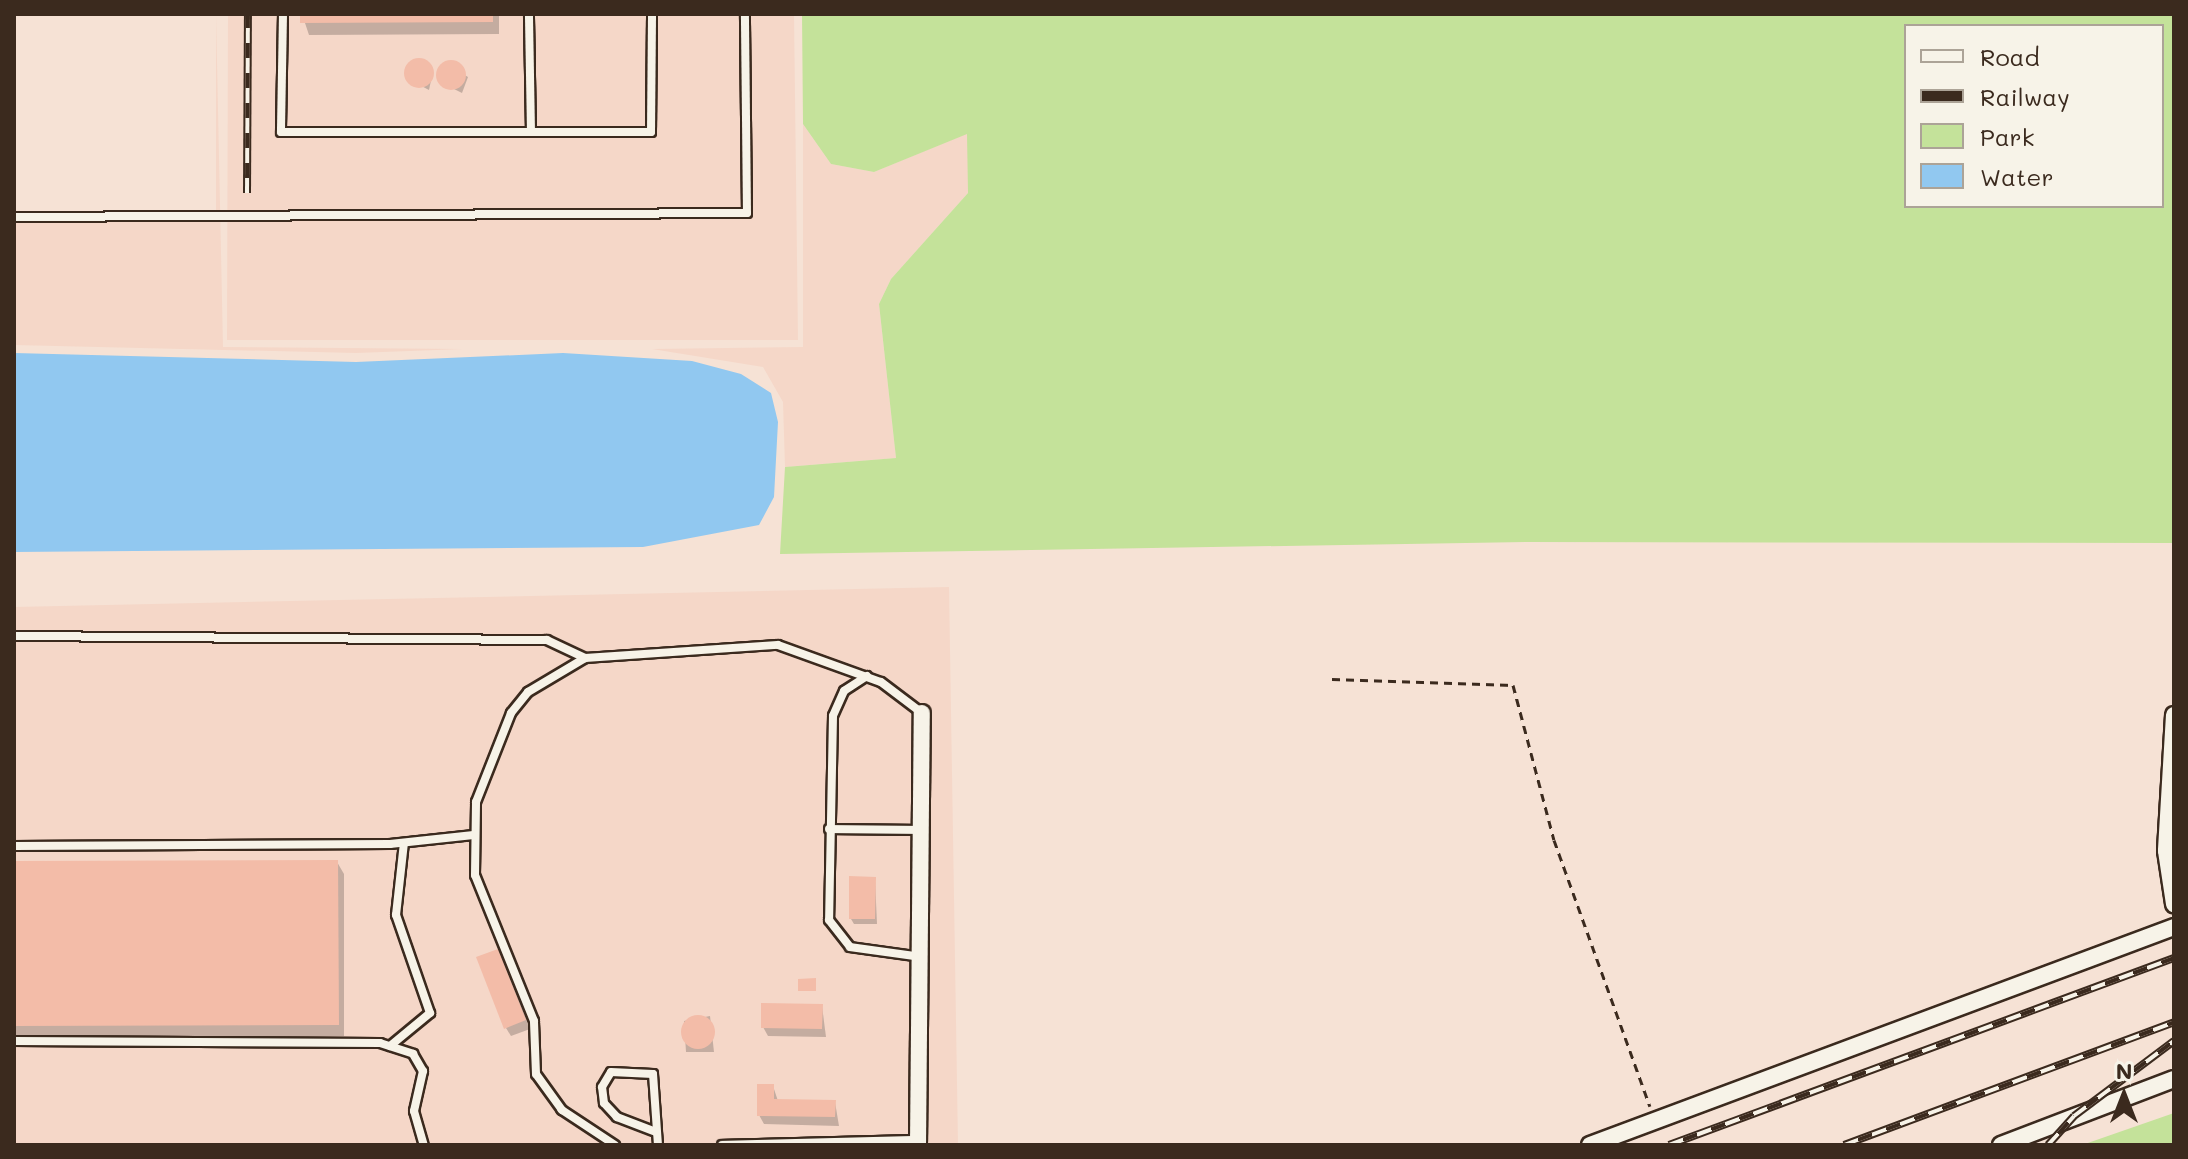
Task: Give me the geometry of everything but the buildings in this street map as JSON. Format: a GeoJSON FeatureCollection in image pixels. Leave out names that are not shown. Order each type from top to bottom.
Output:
{"type":"FeatureCollection","features":[{"type":"Feature","properties":{"kind":"street"},"geometry":{"type":"LineString","coordinates":[[918,1143],[923,923],[922,713]]}},
{"type":"Feature","properties":{"kind":"street"},"geometry":{"type":"LineString","coordinates":[[2174,715],[2166,851],[2174,904]]}},
{"type":"Feature","properties":{"kind":"street"},"geometry":{"type":"LineString","coordinates":[[1590,1145],[2174,927]]}},
{"type":"Feature","properties":{"kind":"street"},"geometry":{"type":"LineString","coordinates":[[2001,1145],[2174,1079]]}},
{"type":"Feature","properties":{"kind":"lane"},"geometry":{"type":"LineString","coordinates":[[283,14],[281,132],[651,132],[652,14]]}},
{"type":"Feature","properties":{"kind":"lane"},"geometry":{"type":"LineString","coordinates":[[529,14],[531,132]]}},
{"type":"Feature","properties":{"kind":"lane"},"geometry":{"type":"LineString","coordinates":[[14,217],[747,213],[745,14]]}},
{"type":"Feature","properties":{"kind":"lane"},"geometry":{"type":"LineString","coordinates":[[14,636],[547,640],[585,658]]}},
{"type":"Feature","properties":{"kind":"lane"},"geometry":{"type":"LineString","coordinates":[[615,1145],[562,1110],[536,1074],[534,1021],[480,893],[474,835],[476,802],[511,713],[528,692],[585,658],[778,645],[867,676],[922,713]]}},
{"type":"Feature","properties":{"kind":"lane"},"geometry":{"type":"LineString","coordinates":[[867,676],[844,691],[833,716],[829,829],[832,931],[869,953],[922,958]]}},
{"type":"Feature","properties":{"kind":"lane"},"geometry":{"type":"LineString","coordinates":[[829,829],[922,830]]}},
{"type":"Feature","properties":{"kind":"lane"},"geometry":{"type":"LineString","coordinates":[[14,846],[404,843],[474,835]]}},
{"type":"Feature","properties":{"kind":"lane"},"geometry":{"type":"LineString","coordinates":[[390,1046],[430,1013],[396,915],[404,843]]}},
{"type":"Feature","properties":{"kind":"lane"},"geometry":{"type":"LineString","coordinates":[[14,1041],[390,1046],[413,1054],[423,1071],[414,1111],[424,1145]]}},
{"type":"Feature","properties":{"kind":"lane"},"geometry":{"type":"LineString","coordinates":[[656,1132],[617,1117],[604,1103],[602,1087],[611,1072],[653,1074],[658,1145]]}},
{"type":"Feature","properties":{"kind":"lane"},"geometry":{"type":"LineString","coordinates":[[722,1145],[918,1143]]}},
{"type":"Feature","properties":{"kind":"path"},"geometry":{"type":"LineString","coordinates":[[1332,679],[1513,685],[1554,840],[1655,1121]]}},
{"type":"Feature","properties":{"kind":"shaded area"},"geometry":{"type":"Polygon","coordinates":[[[216,14],[223,347],[463,349],[356,353],[14,345],[14,221],[216,221],[216,14]]]}},
{"type":"Feature","properties":{"kind":"shaded area"},"geometry":{"type":"Polygon","coordinates":[[[228,14],[794,14],[798,340],[227,340],[228,14]]]}},
{"type":"Feature","properties":{"kind":"shaded area"},"geometry":{"type":"Polygon","coordinates":[[[803,124],[831,164],[874,172],[968,133],[968,193],[891,279],[879,304],[896,458],[785,467],[783,402],[763,367],[652,349],[803,347],[803,124]]]}},
{"type":"Feature","properties":{"kind":"shaded area"},"geometry":{"type":"Polygon","coordinates":[[[949,587],[958,1145],[14,1145],[14,607],[949,587]]]}},
{"type":"Feature","properties":{"kind":"green space"},"geometry":{"type":"Polygon","coordinates":[[[802,14],[2174,14],[2174,543],[1527,542],[780,554],[785,467],[896,458],[879,304],[891,279],[968,193],[967,134],[874,172],[831,164],[803,124],[802,14]]]}},
{"type":"Feature","properties":{"kind":"green space"},"geometry":{"type":"Polygon","coordinates":[[[2174,1113],[2174,1145],[2082,1145],[2174,1113]]]}},
{"type":"Feature","properties":{"kind":"water"},"geometry":{"type":"Polygon","coordinates":[[[14,353],[356,362],[563,353],[692,361],[741,374],[771,393],[778,422],[774,497],[759,525],[643,547],[14,552],[14,353]]]}},
{"type":"Feature","properties":{"kind":"railway"},"geometry":{"type":"LineString","coordinates":[[247,193],[248,14]]}},
{"type":"Feature","properties":{"kind":"railway"},"geometry":{"type":"LineString","coordinates":[[1669,1145],[2174,958]]}},
{"type":"Feature","properties":{"kind":"railway"},"geometry":{"type":"LineString","coordinates":[[1844,1145],[2174,1022]]}},
{"type":"Feature","properties":{"kind":"railway"},"geometry":{"type":"LineString","coordinates":[[2048,1145],[2074,1116],[2174,1041]]}}]}
